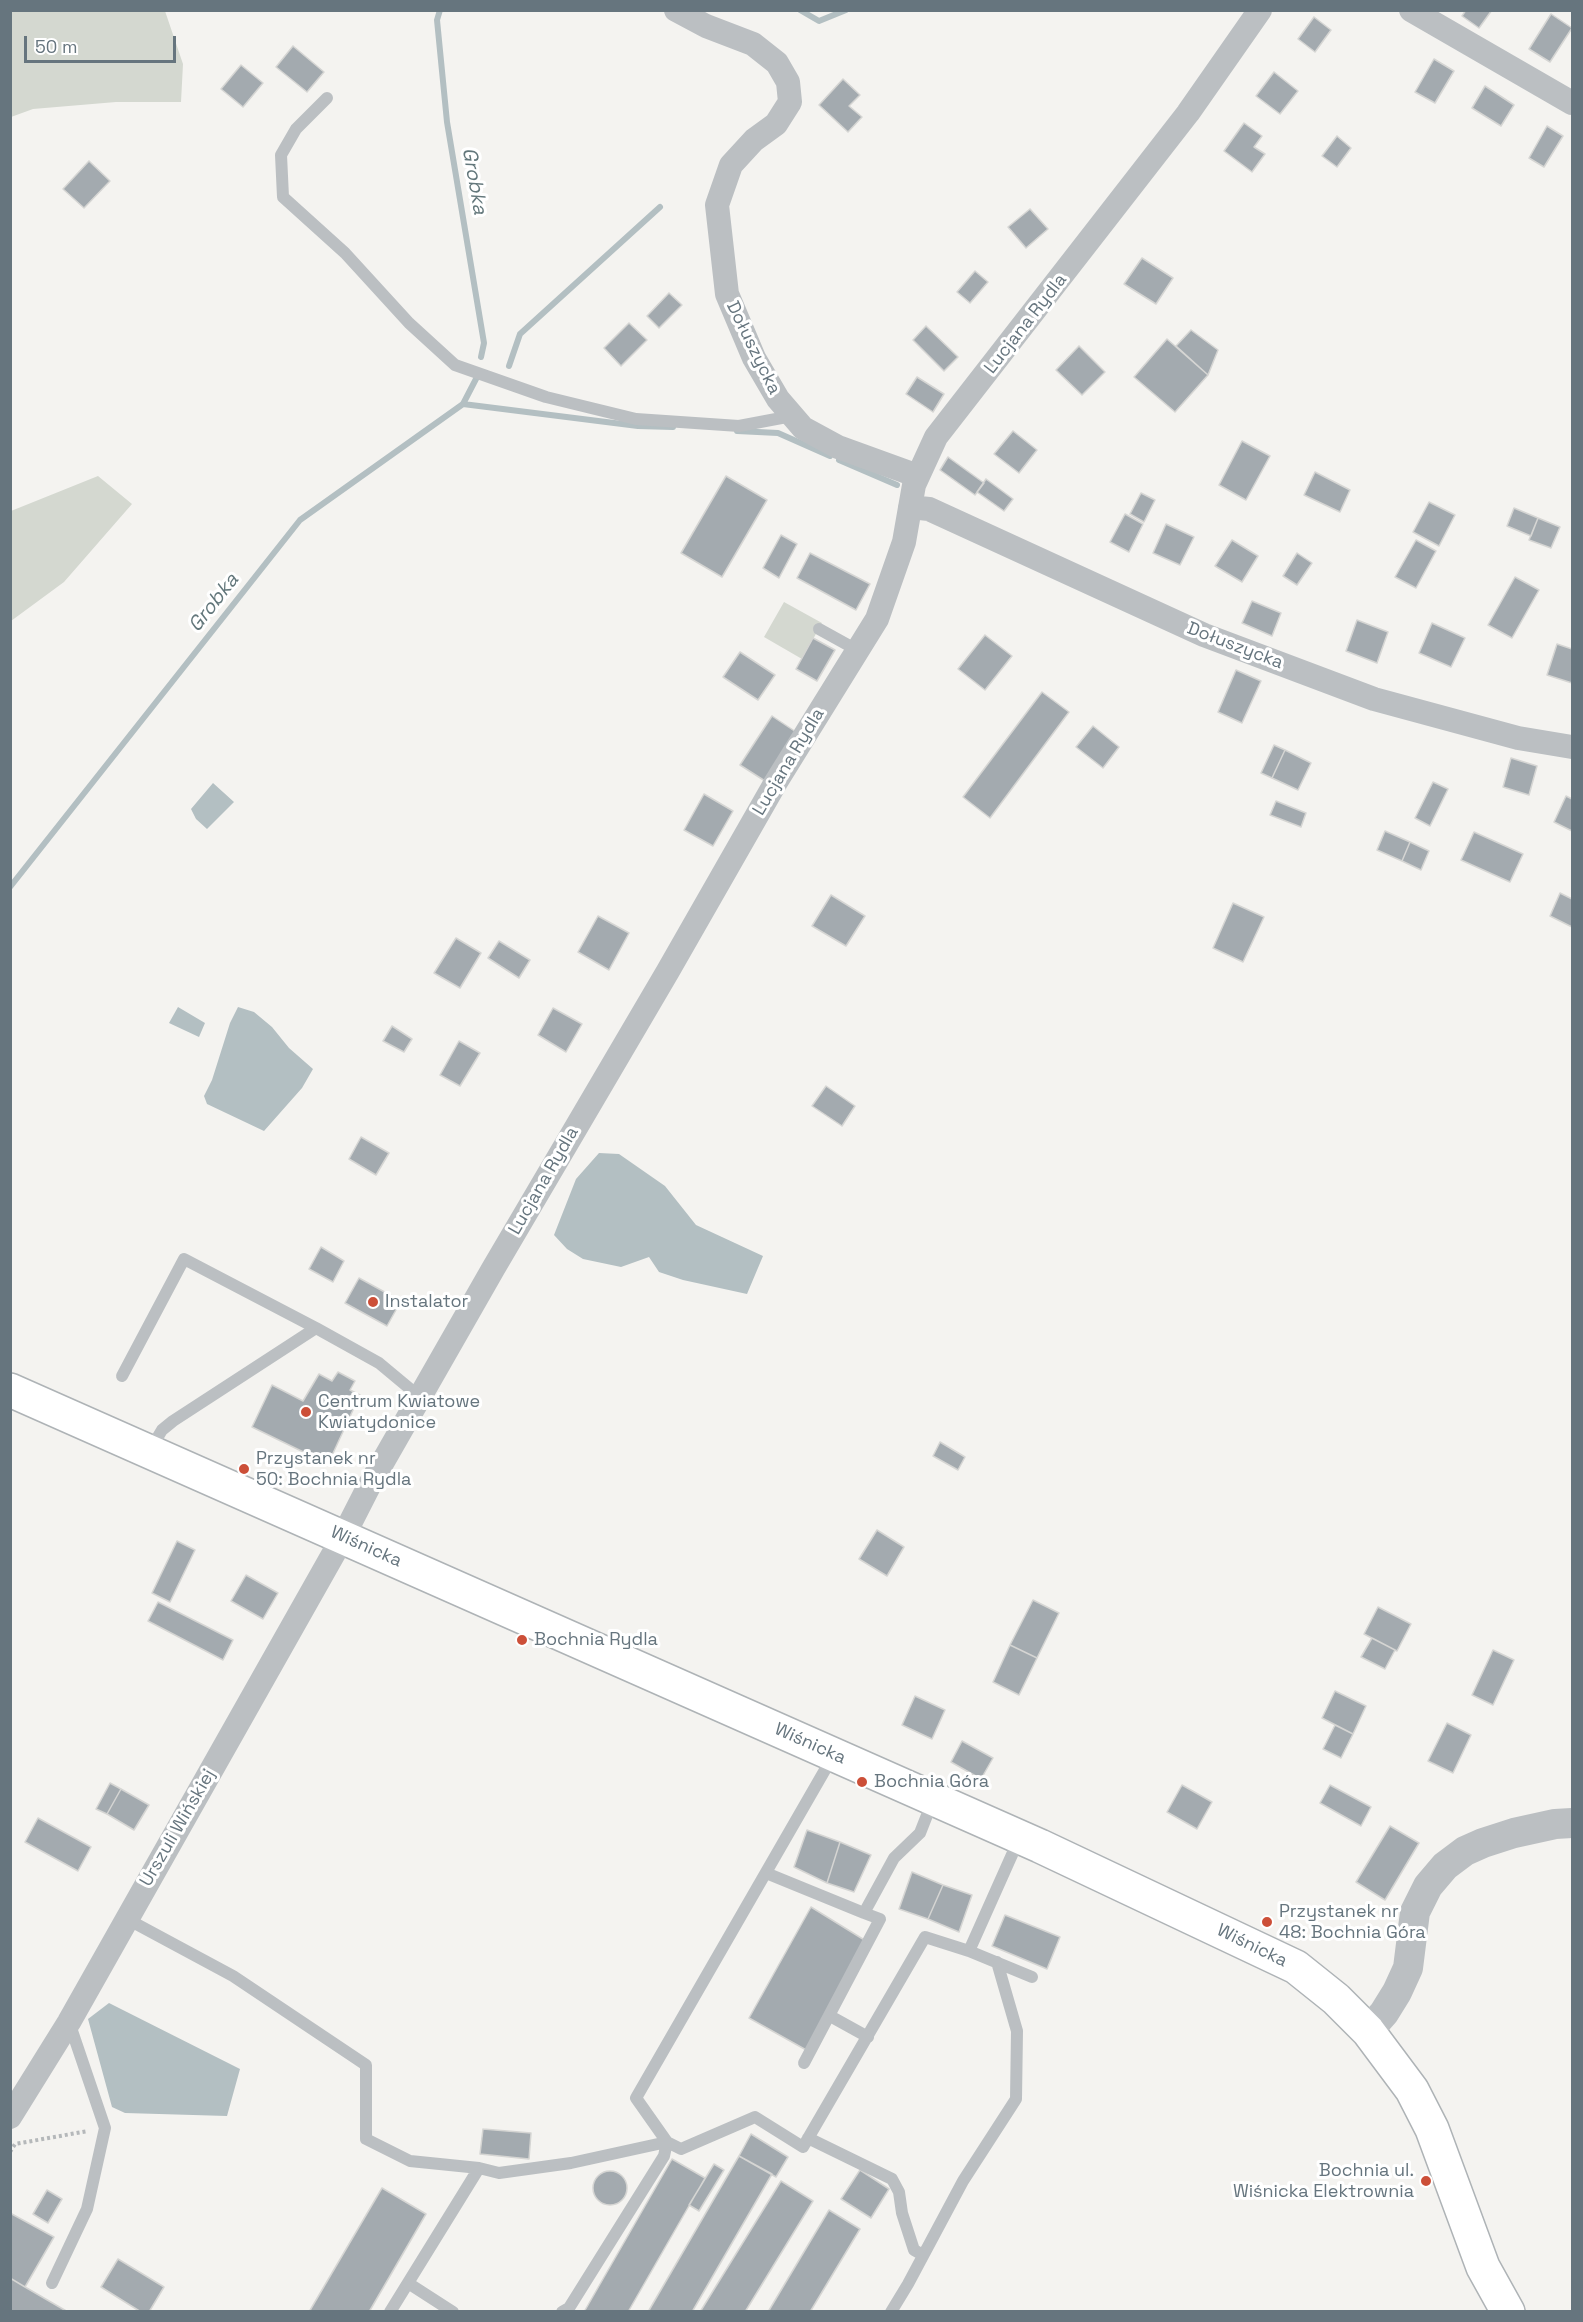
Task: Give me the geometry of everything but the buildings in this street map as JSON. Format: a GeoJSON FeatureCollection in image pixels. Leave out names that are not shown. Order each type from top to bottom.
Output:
{"type":"FeatureCollection","features":[{"type":"Feature","properties":{"kind":"main road","name":"Wiśnicka"},"geometry":{"type":"LineString","coordinates":[[10,1390],[1020,1837],[1296,1967],[1336,1999],[1368,2031],[1412,2090],[1432,2129],[1483,2267],[1508,2312]]}},
{"type":"Feature","properties":{"kind":"street","name":"Dołuszycka"},"geometry":{"type":"LineString","coordinates":[[676,10],[706,26],[753,44],[777,63],[788,82],[790,102],[776,124],[754,140],[731,165],[717,205],[727,294],[754,358],[778,399],[803,428],[838,447],[918,476]]}},
{"type":"Feature","properties":{"kind":"street","name":"Lucjana Rydla"},"geometry":{"type":"LineString","coordinates":[[342,1538],[369,1486],[493,1269],[776,782],[876,619],[904,542],[914,485],[936,437],[1188,113],[1260,10]]}},
{"type":"Feature","properties":{"kind":"street"},"geometry":{"type":"LineString","coordinates":[[1411,10],[1572,103]]}},
{"type":"Feature","properties":{"kind":"street","name":"Dołuszycka"},"geometry":{"type":"LineString","coordinates":[[910,507],[929,509],[1204,635],[1374,699],[1518,738],[1572,747]]}},
{"type":"Feature","properties":{"kind":"street","name":"Urszuli Wińskiej"},"geometry":{"type":"LineString","coordinates":[[10,2117],[69,2022],[342,1538]]}},
{"type":"Feature","properties":{"kind":"street"},"geometry":{"type":"LineString","coordinates":[[1368,2031],[1384,2013],[1397,1992],[1408,1968],[1415,1912],[1428,1886],[1445,1866],[1465,1851],[1483,1843],[1555,1824],[1572,1823]]}},
{"type":"Feature","properties":{"kind":"lane"},"geometry":{"type":"LineString","coordinates":[[327,98],[296,129],[281,155],[283,197],[345,254],[409,323],[455,365],[546,397],[636,419],[739,426],[792,416]]}},
{"type":"Feature","properties":{"kind":"lane"},"geometry":{"type":"LineString","coordinates":[[819,629],[857,650]]}},
{"type":"Feature","properties":{"kind":"lane"},"geometry":{"type":"LineString","coordinates":[[122,1376],[184,1259],[379,1363],[421,1398]]}},
{"type":"Feature","properties":{"kind":"lane"},"geometry":{"type":"LineString","coordinates":[[149,1451],[162,1430],[173,1421],[316,1328]]}},
{"type":"Feature","properties":{"kind":"lane"},"geometry":{"type":"LineString","coordinates":[[834,1755],[636,2098],[667,2142],[681,2150],[754,2118],[803,2146],[925,1937],[969,1951],[1032,1977]]}},
{"type":"Feature","properties":{"kind":"lane"},"geometry":{"type":"LineString","coordinates":[[864,1913],[894,1858],[920,1833],[933,1798]]}},
{"type":"Feature","properties":{"kind":"lane"},"geometry":{"type":"LineString","coordinates":[[969,1951],[1020,1837]]}},
{"type":"Feature","properties":{"kind":"lane"},"geometry":{"type":"LineString","coordinates":[[766,1873],[880,1919],[804,2063]]}},
{"type":"Feature","properties":{"kind":"lane"},"geometry":{"type":"LineString","coordinates":[[127,1919],[233,1976],[366,2065],[366,2139],[410,2162],[499,2173],[571,2163],[667,2142]]}},
{"type":"Feature","properties":{"kind":"lane"},"geometry":{"type":"LineString","coordinates":[[891,2312],[963,2181],[1016,2099],[1017,2031],[997,1962]]}},
{"type":"Feature","properties":{"kind":"lane"},"geometry":{"type":"LineString","coordinates":[[830,2016],[868,2037]]}},
{"type":"Feature","properties":{"kind":"lane"},"geometry":{"type":"LineString","coordinates":[[52,2283],[87,2209],[105,2128],[69,2022]]}},
{"type":"Feature","properties":{"kind":"lane"},"geometry":{"type":"LineString","coordinates":[[808,2138],[892,2178],[899,2192],[902,2213],[914,2250],[923,2255]]}},
{"type":"Feature","properties":{"kind":"lane"},"geometry":{"type":"LineString","coordinates":[[567,2310],[664,2156],[667,2142]]}},
{"type":"Feature","properties":{"kind":"lane"},"geometry":{"type":"LineString","coordinates":[[390,2312],[479,2169]]}},
{"type":"Feature","properties":{"kind":"lane"},"geometry":{"type":"LineString","coordinates":[[408,2283],[453,2312]]}},
{"type":"Feature","properties":{"kind":"path"},"geometry":{"type":"LineString","coordinates":[[10,2152],[13,2143],[105,2128]]}},
{"type":"Feature","properties":{"kind":"shaded area"},"geometry":{"type":"Polygon","coordinates":[[[11,10],[165,11],[183,64],[181,102],[116,102],[33,109],[11,117],[11,10]]]}},
{"type":"Feature","properties":{"kind":"shaded area"},"geometry":{"type":"Polygon","coordinates":[[[98,476],[132,504],[64,582],[11,621],[11,511],[98,476]]]}},
{"type":"Feature","properties":{"kind":"shaded area"},"geometry":{"type":"Polygon","coordinates":[[[784,602],[822,623],[802,659],[764,637],[784,602]]]}},
{"type":"Feature","properties":{"kind":"shaded area"},"geometry":{"type":"Polygon","coordinates":[[[213,783],[234,802],[207,829],[196,819],[191,809],[213,783]]]}},
{"type":"Feature","properties":{"kind":"shaded area"},"geometry":{"type":"Polygon","coordinates":[[[178,1007],[205,1023],[199,1037],[169,1023],[178,1007]]]}},
{"type":"Feature","properties":{"kind":"shaded area"},"geometry":{"type":"Polygon","coordinates":[[[238,1007],[254,1012],[313,1069],[302,1088],[264,1131],[207,1104],[204,1096],[238,1007]]]}},
{"type":"Feature","properties":{"kind":"shaded area"},"geometry":{"type":"Polygon","coordinates":[[[599,1153],[619,1154],[665,1186],[696,1225],[763,1256],[747,1294],[683,1280],[659,1272],[649,1257],[621,1267],[583,1259],[567,1249],[554,1235],[576,1179],[599,1153]]]}},
{"type":"Feature","properties":{"kind":"shaded area"},"geometry":{"type":"Polygon","coordinates":[[[109,2003],[240,2069],[227,2116],[125,2113],[112,2107],[88,2019],[109,2003]]]}},
{"type":"Feature","properties":{"kind":"waterway","name":"Grobka"},"geometry":{"type":"LineString","coordinates":[[440,10],[437,20],[447,122],[484,343],[481,357]]}},
{"type":"Feature","properties":{"kind":"waterway","name":"Grobka"},"geometry":{"type":"LineString","coordinates":[[800,10],[819,21],[846,10]]}},
{"type":"Feature","properties":{"kind":"waterway"},"geometry":{"type":"LineString","coordinates":[[509,366],[520,334],[660,207]]}},
{"type":"Feature","properties":{"kind":"waterway","name":"Grobka"},"geometry":{"type":"LineString","coordinates":[[10,887],[300,520],[463,404],[477,377]]}},
{"type":"Feature","properties":{"kind":"waterway"},"geometry":{"type":"LineString","coordinates":[[463,404],[638,426],[673,427]]}},
{"type":"Feature","properties":{"kind":"waterway"},"geometry":{"type":"LineString","coordinates":[[737,431],[778,433],[830,456]]}},
{"type":"Feature","properties":{"kind":"waterway"},"geometry":{"type":"LineString","coordinates":[[839,460],[897,485]]}},
{"type":"Feature","properties":{"kind":"place","name":"Instalator"},"geometry":{"type":"Point","coordinates":[373,1302]}},
{"type":"Feature","properties":{"kind":"place","name":"Centrum Kwiatowe Kwiatydonice"},"geometry":{"type":"Point","coordinates":[306,1412]}},
{"type":"Feature","properties":{"kind":"place","name":"Przystanek nr 50: Bochnia Rydla"},"geometry":{"type":"Point","coordinates":[244,1469]}},
{"type":"Feature","properties":{"kind":"place","name":"Bochnia Rydla"},"geometry":{"type":"Point","coordinates":[522,1640]}},
{"type":"Feature","properties":{"kind":"place","name":"Bochnia Góra"},"geometry":{"type":"Point","coordinates":[862,1782]}},
{"type":"Feature","properties":{"kind":"place","name":"Przystanek nr 48: Bochnia Góra"},"geometry":{"type":"Point","coordinates":[1267,1922]}},
{"type":"Feature","properties":{"kind":"place","name":"Bochnia ul. Wiśnicka Elektrownia"},"geometry":{"type":"Point","coordinates":[1426,2181]}}]}
